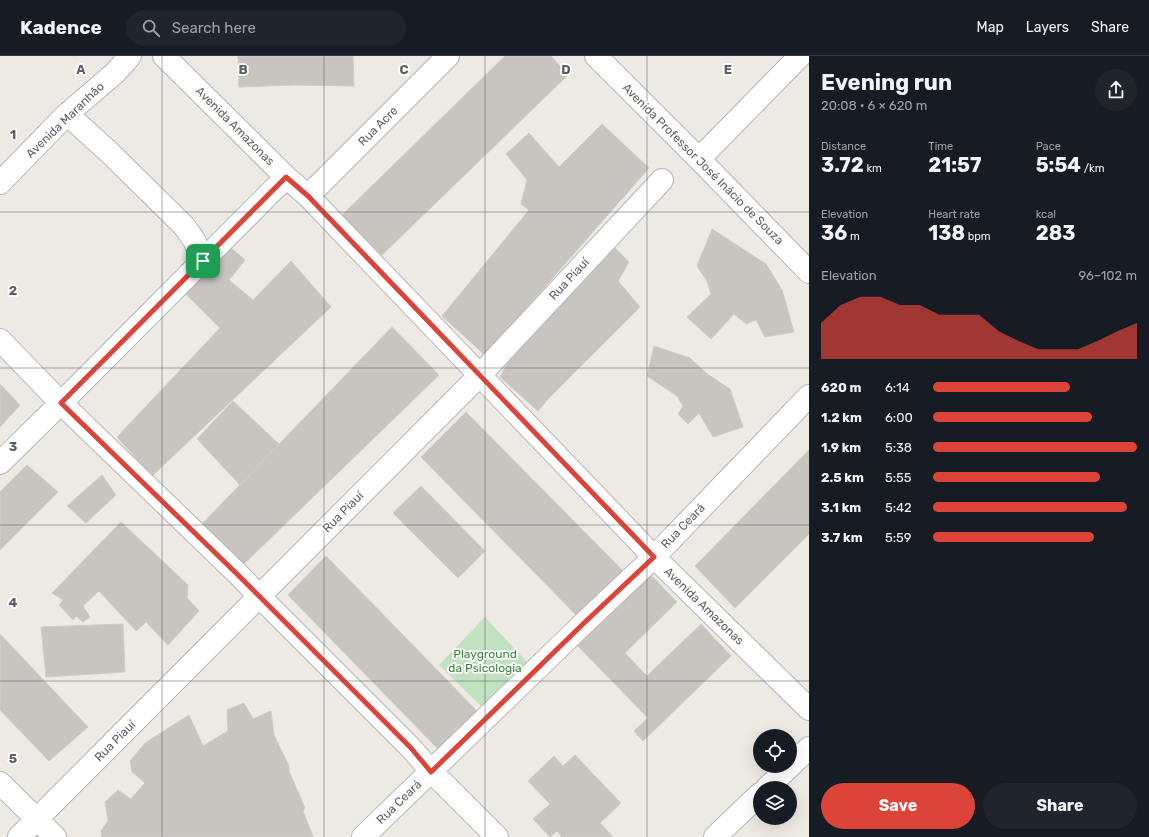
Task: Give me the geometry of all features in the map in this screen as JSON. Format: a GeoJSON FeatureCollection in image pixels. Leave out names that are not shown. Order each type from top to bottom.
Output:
{"type":"FeatureCollection","features":[{"type":"Feature","properties":{"kind":"street","name":"Avenida Maranhão"},"geometry":{"type":"LineString","coordinates":[[0,183],[67,114],[114,73],[130,56]]}},
{"type":"Feature","properties":{"kind":"street","name":"Avenida Amazonas"},"geometry":{"type":"LineString","coordinates":[[164,56],[286,177],[308,196],[654,557],[809,709]]}},
{"type":"Feature","properties":{"kind":"street","name":"Rua Acre"},"geometry":{"type":"LineString","coordinates":[[308,196],[448,56]]}},
{"type":"Feature","properties":{"kind":"street","name":"Avenida Professor José Inácio de Souza"},"geometry":{"type":"LineString","coordinates":[[596,56],[809,272]]}},
{"type":"Feature","properties":{"kind":"street"},"geometry":{"type":"LineString","coordinates":[[699,159],[800,56]]}},
{"type":"Feature","properties":{"kind":"street"},"geometry":{"type":"LineString","coordinates":[[67,114],[110,153],[184,226],[194,240],[203,261]]}},
{"type":"Feature","properties":{"kind":"street"},"geometry":{"type":"LineString","coordinates":[[0,463],[286,177]]}},
{"type":"Feature","properties":{"kind":"street","name":"Rua Piauí"},"geometry":{"type":"LineString","coordinates":[[19,837],[480,375],[662,180]]}},
{"type":"Feature","properties":{"kind":"street"},"geometry":{"type":"LineString","coordinates":[[0,340],[61,403],[237,574],[405,743],[431,772],[497,837]]}},
{"type":"Feature","properties":{"kind":"street","name":"Rua Ceará"},"geometry":{"type":"LineString","coordinates":[[364,837],[654,557],[809,396]]}},
{"type":"Feature","properties":{"kind":"street"},"geometry":{"type":"LineString","coordinates":[[797,759],[809,748]]}},
{"type":"Feature","properties":{"kind":"street"},"geometry":{"type":"LineString","coordinates":[[774,781],[783,773]]}},
{"type":"Feature","properties":{"kind":"street"},"geometry":{"type":"LineString","coordinates":[[0,783],[55,837]]}},
{"type":"Feature","properties":{"kind":"street"},"geometry":{"type":"LineString","coordinates":[[715,837],[753,801]]}},
{"type":"Feature","properties":{"kind":"green space","name":"Playground da Psicologia"},"geometry":{"type":"Polygon","coordinates":[[[485,617],[527,662],[481,706],[439,665],[485,617]]]}},
{"type":"Feature","properties":{"kind":"building"},"geometry":{"type":"Polygon","coordinates":[[[238,56],[353,56],[354,86],[294,85],[239,87],[238,56]]]}},
{"type":"Feature","properties":{"kind":"building"},"geometry":{"type":"Polygon","coordinates":[[[505,56],[551,56],[568,75],[382,255],[342,215],[505,56]]]}},
{"type":"Feature","properties":{"kind":"building"},"geometry":{"type":"Polygon","coordinates":[[[602,124],[649,168],[485,355],[442,316],[529,210],[521,204],[527,180],[506,154],[529,133],[559,167],[602,124]]]}},
{"type":"Feature","properties":{"kind":"building"},"geometry":{"type":"Polygon","coordinates":[[[712,229],[766,264],[782,290],[794,332],[765,337],[756,320],[746,324],[734,314],[711,339],[687,317],[711,294],[707,281],[697,266],[712,229]]]}},
{"type":"Feature","properties":{"kind":"building"},"geometry":{"type":"Polygon","coordinates":[[[230,247],[245,260],[229,280],[253,300],[291,261],[331,307],[152,476],[117,437],[220,328],[184,292],[230,247]]]}},
{"type":"Feature","properties":{"kind":"building"},"geometry":{"type":"Polygon","coordinates":[[[615,248],[629,262],[618,281],[640,307],[547,400],[538,411],[500,377],[509,361],[615,248]]]}},
{"type":"Feature","properties":{"kind":"building"},"geometry":{"type":"Polygon","coordinates":[[[392,327],[439,375],[244,564],[202,524],[392,327]]]}},
{"type":"Feature","properties":{"kind":"building"},"geometry":{"type":"Polygon","coordinates":[[[654,346],[690,358],[706,373],[730,389],[743,427],[713,437],[699,413],[688,424],[678,414],[683,406],[677,396],[647,376],[654,346]]]}},
{"type":"Feature","properties":{"kind":"building"},"geometry":{"type":"Polygon","coordinates":[[[0,384],[20,405],[0,427],[0,384]]]}},
{"type":"Feature","properties":{"kind":"building"},"geometry":{"type":"Polygon","coordinates":[[[233,401],[279,444],[240,485],[197,439],[233,401]]]}},
{"type":"Feature","properties":{"kind":"building"},"geometry":{"type":"Polygon","coordinates":[[[466,412],[630,578],[584,623],[421,457],[466,412]]]}},
{"type":"Feature","properties":{"kind":"building"},"geometry":{"type":"Polygon","coordinates":[[[809,450],[809,534],[735,608],[695,566],[809,450]]]}},
{"type":"Feature","properties":{"kind":"building"},"geometry":{"type":"Polygon","coordinates":[[[27,465],[58,492],[0,550],[0,492],[27,465]]]}},
{"type":"Feature","properties":{"kind":"building"},"geometry":{"type":"Polygon","coordinates":[[[102,475],[116,495],[86,523],[67,506],[102,475]]]}},
{"type":"Feature","properties":{"kind":"building"},"geometry":{"type":"Polygon","coordinates":[[[421,486],[485,551],[458,578],[393,513],[421,486]]]}},
{"type":"Feature","properties":{"kind":"building"},"geometry":{"type":"Polygon","coordinates":[[[121,522],[188,585],[187,598],[199,611],[168,645],[146,622],[136,631],[99,591],[83,606],[90,617],[83,622],[76,616],[73,620],[59,605],[63,600],[52,593],[121,522]]]}},
{"type":"Feature","properties":{"kind":"building"},"geometry":{"type":"Polygon","coordinates":[[[326,556],[478,712],[438,749],[288,595],[326,556]]]}},
{"type":"Feature","properties":{"kind":"building"},"geometry":{"type":"Polygon","coordinates":[[[648,572],[677,602],[625,653],[647,676],[701,624],[731,656],[643,741],[634,731],[648,718],[575,643],[648,572]]]}},
{"type":"Feature","properties":{"kind":"building"},"geometry":{"type":"Polygon","coordinates":[[[123,624],[125,672],[46,677],[41,627],[123,624]]]}},
{"type":"Feature","properties":{"kind":"building"},"geometry":{"type":"Polygon","coordinates":[[[0,634],[88,727],[49,761],[0,710],[0,634]]]}},
{"type":"Feature","properties":{"kind":"building"},"geometry":{"type":"Polygon","coordinates":[[[244,703],[253,719],[271,711],[274,735],[289,766],[289,771],[305,808],[303,811],[313,837],[102,837],[101,831],[108,821],[105,802],[118,790],[131,799],[145,783],[132,772],[130,761],[145,743],[189,715],[203,746],[228,731],[227,710],[244,703]]]}},
{"type":"Feature","properties":{"kind":"building"},"geometry":{"type":"Polygon","coordinates":[[[575,755],[621,803],[600,823],[613,837],[562,837],[557,831],[550,837],[533,819],[550,804],[528,781],[554,756],[563,766],[575,755]]]}},
{"type":"Feature","properties":{"kind":"route"},"geometry":{"type":"LineString","coordinates":[[286,177],[308,196],[654,557],[431,772],[411,748],[237,574],[61,403],[203,261],[286,177]]}}]}
